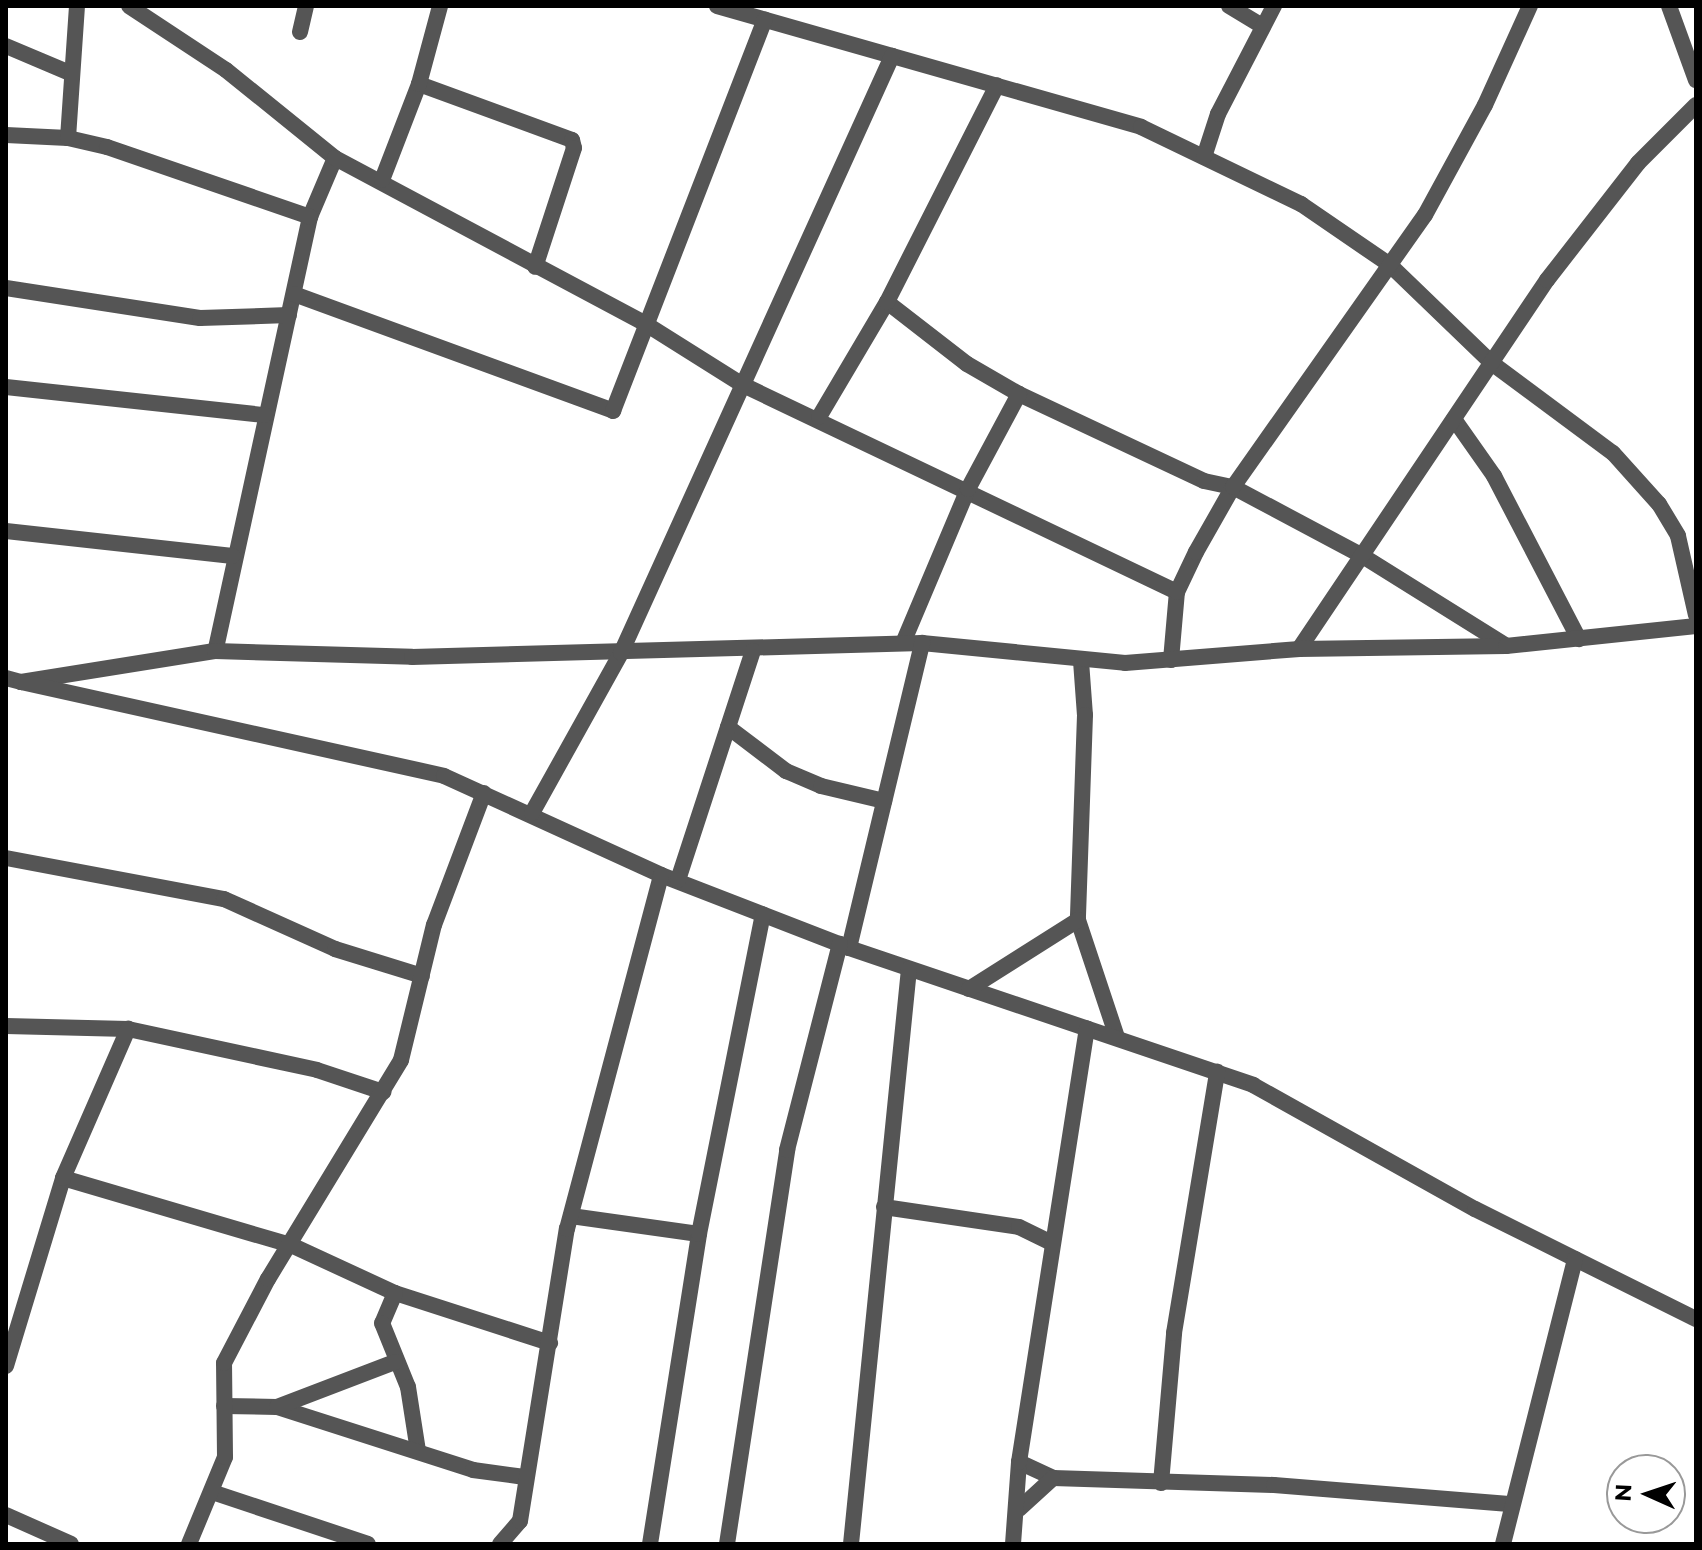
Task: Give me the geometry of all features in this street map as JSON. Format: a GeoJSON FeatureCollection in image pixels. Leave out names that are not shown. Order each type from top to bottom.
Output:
{"type":"FeatureCollection","features":[{"type":"Feature","properties":{"kind":"street"},"geometry":{"type":"LineString","coordinates":[[68,138],[70,73],[77,6]]}},
{"type":"Feature","properties":{"kind":"street"},"geometry":{"type":"LineString","coordinates":[[300,32],[306,6]]}},
{"type":"Feature","properties":{"kind":"street"},"geometry":{"type":"LineString","coordinates":[[382,180],[419,84],[440,6]]}},
{"type":"Feature","properties":{"kind":"street"},"geometry":{"type":"LineString","coordinates":[[717,6],[746,10],[765,19],[1141,127],[1301,204],[1390,265],[1493,364],[1613,453],[1659,504],[1678,536],[1696,615]]}},
{"type":"Feature","properties":{"kind":"street"},"geometry":{"type":"LineString","coordinates":[[1229,6],[1262,26]]}},
{"type":"Feature","properties":{"kind":"street"},"geometry":{"type":"LineString","coordinates":[[1204,157],[1218,114],[1274,6]]}},
{"type":"Feature","properties":{"kind":"street"},"geometry":{"type":"LineString","coordinates":[[1669,6],[1696,80]]}},
{"type":"Feature","properties":{"kind":"street"},"geometry":{"type":"LineString","coordinates":[[132,7],[226,70],[335,158],[382,180],[535,267],[649,326],[741,384],[819,417],[1177,592]]}},
{"type":"Feature","properties":{"kind":"street"},"geometry":{"type":"LineString","coordinates":[[1171,660],[1177,592],[1233,487],[1425,215],[1485,105],[1526,7]]}},
{"type":"Feature","properties":{"kind":"street"},"geometry":{"type":"LineString","coordinates":[[294,294],[488,362],[606,412],[616,409],[649,326],[666,269],[765,19]]}},
{"type":"Feature","properties":{"kind":"street"},"geometry":{"type":"LineString","coordinates":[[6,46],[70,73]]}},
{"type":"Feature","properties":{"kind":"street"},"geometry":{"type":"LineString","coordinates":[[532,813],[621,653],[741,384],[817,230],[892,56]]}},
{"type":"Feature","properties":{"kind":"street"},"geometry":{"type":"LineString","coordinates":[[419,84],[572,140],[574,148],[535,267]]}},
{"type":"Feature","properties":{"kind":"street"},"geometry":{"type":"LineString","coordinates":[[819,417],[887,302],[997,85]]}},
{"type":"Feature","properties":{"kind":"street"},"geometry":{"type":"LineString","coordinates":[[1299,649],[1603,205],[1696,105]]}},
{"type":"Feature","properties":{"kind":"street"},"geometry":{"type":"LineString","coordinates":[[6,135],[68,138],[179,170],[310,217]]}},
{"type":"Feature","properties":{"kind":"street"},"geometry":{"type":"LineString","coordinates":[[215,651],[233,556],[310,217],[335,158]]}},
{"type":"Feature","properties":{"kind":"street"},"geometry":{"type":"LineString","coordinates":[[6,288],[200,318],[289,315]]}},
{"type":"Feature","properties":{"kind":"street"},"geometry":{"type":"LineString","coordinates":[[887,302],[967,364],[1019,394],[1204,481],[1233,487],[1361,555],[1506,646]]}},
{"type":"Feature","properties":{"kind":"street"},"geometry":{"type":"LineString","coordinates":[[7,390],[264,415]]}},
{"type":"Feature","properties":{"kind":"street"},"geometry":{"type":"LineString","coordinates":[[903,643],[968,489],[1019,394]]}},
{"type":"Feature","properties":{"kind":"street"},"geometry":{"type":"LineString","coordinates":[[1454,419],[1509,503],[1579,639]]}},
{"type":"Feature","properties":{"kind":"street"},"geometry":{"type":"LineString","coordinates":[[6,531],[233,556]]}},
{"type":"Feature","properties":{"kind":"street"},"geometry":{"type":"LineString","coordinates":[[14,680],[215,651],[412,657],[753,651],[922,643],[1081,661],[1171,660],[1299,649],[1506,646],[1696,626]]}},
{"type":"Feature","properties":{"kind":"street"},"geometry":{"type":"LineString","coordinates":[[727,1544],[785,1164],[884,801],[922,643]]}},
{"type":"Feature","properties":{"kind":"street"},"geometry":{"type":"LineString","coordinates":[[678,880],[753,651]]}},
{"type":"Feature","properties":{"kind":"street"},"geometry":{"type":"LineString","coordinates":[[1081,661],[1085,715],[1078,920],[1117,1037]]}},
{"type":"Feature","properties":{"kind":"street"},"geometry":{"type":"LineString","coordinates":[[14,680],[247,736],[401,764],[484,793],[661,875],[844,946],[1217,1072],[1291,1104],[1475,1209],[1696,1319]]}},
{"type":"Feature","properties":{"kind":"street"},"geometry":{"type":"LineString","coordinates":[[728,727],[786,771],[821,786],[884,801]]}},
{"type":"Feature","properties":{"kind":"street"},"geometry":{"type":"LineString","coordinates":[[189,1544],[215,1493],[225,1457],[224,1363],[401,1060],[434,925],[484,793]]}},
{"type":"Feature","properties":{"kind":"street"},"geometry":{"type":"LineString","coordinates":[[6,858],[224,899],[335,949],[422,976]]}},
{"type":"Feature","properties":{"kind":"street"},"geometry":{"type":"LineString","coordinates":[[500,1544],[520,1521],[571,1216],[661,875]]}},
{"type":"Feature","properties":{"kind":"street"},"geometry":{"type":"LineString","coordinates":[[650,1544],[699,1234],[763,914]]}},
{"type":"Feature","properties":{"kind":"street"},"geometry":{"type":"LineString","coordinates":[[969,989],[1078,920]]}},
{"type":"Feature","properties":{"kind":"street"},"geometry":{"type":"LineString","coordinates":[[851,1544],[909,969]]}},
{"type":"Feature","properties":{"kind":"street"},"geometry":{"type":"LineString","coordinates":[[6,1026],[128,1029],[317,1070],[383,1092]]}},
{"type":"Feature","properties":{"kind":"street"},"geometry":{"type":"LineString","coordinates":[[1013,1544],[1019,1509],[1019,1462],[1087,1028]]}},
{"type":"Feature","properties":{"kind":"street"},"geometry":{"type":"LineString","coordinates":[[6,1366],[63,1178],[128,1029]]}},
{"type":"Feature","properties":{"kind":"street"},"geometry":{"type":"LineString","coordinates":[[1161,1483],[1174,1333],[1217,1072]]}},
{"type":"Feature","properties":{"kind":"street"},"geometry":{"type":"LineString","coordinates":[[63,1178],[291,1245],[395,1293],[550,1343]]}},
{"type":"Feature","properties":{"kind":"street"},"geometry":{"type":"LineString","coordinates":[[884,1207],[1019,1227],[1052,1243]]}},
{"type":"Feature","properties":{"kind":"street"},"geometry":{"type":"LineString","coordinates":[[571,1216],[699,1234]]}},
{"type":"Feature","properties":{"kind":"street"},"geometry":{"type":"LineString","coordinates":[[1503,1544],[1575,1259]]}},
{"type":"Feature","properties":{"kind":"street"},"geometry":{"type":"LineString","coordinates":[[395,1293],[382,1323],[411,1401],[418,1451]]}},
{"type":"Feature","properties":{"kind":"street"},"geometry":{"type":"LineString","coordinates":[[277,1407],[395,1362]]}},
{"type":"Feature","properties":{"kind":"street"},"geometry":{"type":"LineString","coordinates":[[224,1406],[277,1407],[473,1470],[525,1477]]}},
{"type":"Feature","properties":{"kind":"street"},"geometry":{"type":"LineString","coordinates":[[1019,1462],[1053,1478],[1274,1485],[1512,1504]]}},
{"type":"Feature","properties":{"kind":"street"},"geometry":{"type":"LineString","coordinates":[[1019,1509],[1053,1478]]}},
{"type":"Feature","properties":{"kind":"street"},"geometry":{"type":"LineString","coordinates":[[215,1493],[368,1544]]}},
{"type":"Feature","properties":{"kind":"street"},"geometry":{"type":"LineString","coordinates":[[6,1515],[71,1544]]}}]}
